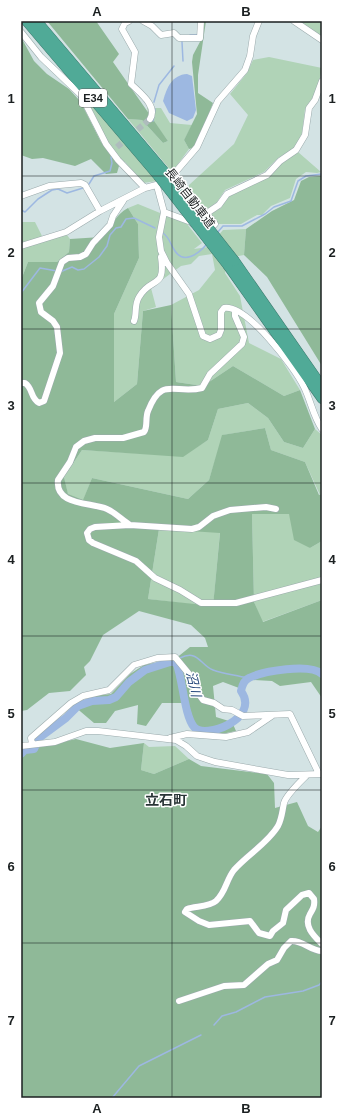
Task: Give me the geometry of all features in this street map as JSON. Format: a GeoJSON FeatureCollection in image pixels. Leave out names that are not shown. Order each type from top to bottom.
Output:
{"type":"FeatureCollection","features":[{"type":"Feature","properties":{"kind":"highway","name":"長崎自動車道"},"geometry":{"type":"LineString","coordinates":[[26,21],[161,173]]}},
{"type":"Feature","properties":{"kind":"highway","name":"長崎自動車道"},"geometry":{"type":"LineString","coordinates":[[36,21],[161,173],[322,386]]}},
{"type":"Feature","properties":{"kind":"highway","name":"長崎自動車道"},"geometry":{"type":"LineString","coordinates":[[231,264],[322,399]]}},
{"type":"Feature","properties":{"kind":"street"},"geometry":{"type":"LineString","coordinates":[[129,21],[125,23],[122,29],[135,52],[131,84],[152,108],[153,114],[150,119]]}},
{"type":"Feature","properties":{"kind":"street"},"geometry":{"type":"LineString","coordinates":[[143,21],[152,26],[161,35],[174,33],[179,38],[200,38],[201,21]]}},
{"type":"Feature","properties":{"kind":"street"},"geometry":{"type":"LineString","coordinates":[[21,246],[66,232],[100,211],[123,201],[145,188],[157,186],[173,175],[197,147],[218,101],[245,70],[250,56],[253,36],[259,21]]}},
{"type":"Feature","properties":{"kind":"street"},"geometry":{"type":"LineString","coordinates":[[294,21],[322,40]]}},
{"type":"Feature","properties":{"kind":"street"},"geometry":{"type":"LineString","coordinates":[[21,32],[40,57],[81,95],[106,144],[145,188]]}},
{"type":"Feature","properties":{"kind":"street"},"geometry":{"type":"LineString","coordinates":[[164,212],[191,222],[201,236],[215,224],[207,214],[219,206],[227,194],[267,175],[280,160],[296,150],[304,135],[309,108],[315,100],[322,81]]}},
{"type":"Feature","properties":{"kind":"street"},"geometry":{"type":"LineString","coordinates":[[112,152],[117,147]]}},
{"type":"Feature","properties":{"kind":"street"},"geometry":{"type":"LineString","coordinates":[[21,196],[49,186],[81,183],[85,185],[100,211]]}},
{"type":"Feature","properties":{"kind":"street"},"geometry":{"type":"LineString","coordinates":[[134,321],[135,306],[139,297],[143,291],[160,278],[163,273],[159,237],[164,212],[157,186]]}},
{"type":"Feature","properties":{"kind":"street"},"geometry":{"type":"LineString","coordinates":[[21,383],[25,382],[29,385],[33,398],[36,401],[39,403],[44,401],[60,353],[56,327],[53,321],[40,312],[39,303],[53,286],[62,262],[68,258],[80,258],[86,254],[93,243],[110,225],[113,216],[123,201]]}},
{"type":"Feature","properties":{"kind":"street"},"geometry":{"type":"LineString","coordinates":[[161,251],[167,263],[189,294],[202,336],[210,339],[220,335],[221,312],[224,308],[229,307],[243,314],[260,328],[277,348],[304,387],[320,420],[322,429]]}},
{"type":"Feature","properties":{"kind":"street"},"geometry":{"type":"LineString","coordinates":[[130,525],[105,508],[71,500],[59,488],[58,480],[70,462],[76,447],[84,441],[94,438],[123,438],[144,432],[146,430],[147,412],[155,395],[169,389],[182,388],[194,390],[202,388],[210,374],[242,344],[244,337],[235,316],[235,311]]}},
{"type":"Feature","properties":{"kind":"street"},"geometry":{"type":"LineString","coordinates":[[276,509],[266,508],[230,510],[212,516],[199,528],[192,529],[130,525],[95,527],[87,531],[87,536],[93,544],[136,561],[155,578],[180,590],[201,603],[236,603],[322,580]]}},
{"type":"Feature","properties":{"kind":"street"},"geometry":{"type":"LineString","coordinates":[[21,746],[55,742],[86,731],[169,739],[181,742],[197,756],[203,759],[288,775],[321,774],[290,714],[240,715],[232,710],[223,709],[203,700],[195,689],[189,674],[175,657],[157,658],[134,665],[109,690],[83,696],[71,703],[32,738],[32,744]]}},
{"type":"Feature","properties":{"kind":"street"},"geometry":{"type":"LineString","coordinates":[[169,739],[187,734],[226,737],[248,732],[273,715]]}},
{"type":"Feature","properties":{"kind":"street"},"geometry":{"type":"LineString","coordinates":[[307,775],[287,797],[284,814],[277,827],[271,835],[252,851],[233,872],[224,892],[215,902],[190,908],[185,912],[199,921],[210,925],[250,921],[259,933],[270,936],[273,931],[283,923],[286,910],[302,895],[309,893],[314,899],[315,904],[309,915],[309,928],[322,944]]}},
{"type":"Feature","properties":{"kind":"street"},"geometry":{"type":"LineString","coordinates":[[179,1001],[224,986],[244,985],[268,964],[277,960],[284,948],[291,941],[301,942],[309,948],[322,951]]}},
{"type":"Feature","properties":{"kind":"green space"},"geometry":{"type":"Polygon","coordinates":[[[47,21],[96,21],[119,54],[113,62],[168,141],[163,143],[142,120],[128,119],[47,21]]]}},
{"type":"Feature","properties":{"kind":"green space"},"geometry":{"type":"Polygon","coordinates":[[[202,21],[206,21],[198,75],[198,93],[213,103],[196,147],[189,149],[184,140],[197,114],[192,62],[193,55],[202,38],[202,21]]]}},
{"type":"Feature","properties":{"kind":"green space"},"geometry":{"type":"Polygon","coordinates":[[[296,21],[322,21],[322,38],[296,21]]]}},
{"type":"Feature","properties":{"kind":"green space"},"geometry":{"type":"Polygon","coordinates":[[[21,37],[34,61],[47,74],[69,89],[80,101],[101,142],[119,166],[117,173],[106,174],[91,159],[75,166],[43,158],[32,159],[21,155],[21,37]]]}},
{"type":"Feature","properties":{"kind":"green space"},"geometry":{"type":"Polygon","coordinates":[[[269,57],[322,68],[317,92],[305,109],[302,133],[295,148],[278,158],[264,172],[225,190],[217,202],[204,212],[189,193],[189,185],[234,144],[248,115],[230,94],[247,73],[253,60],[269,57]]]}},
{"type":"Feature","properties":{"kind":"green space"},"geometry":{"type":"Polygon","coordinates":[[[80,101],[91,102],[157,181],[143,183],[125,162],[119,166],[101,142],[80,101]]]}},
{"type":"Feature","properties":{"kind":"green space"},"geometry":{"type":"Polygon","coordinates":[[[147,108],[161,108],[170,123],[192,125],[184,140],[189,149],[172,172],[128,119],[142,120],[163,143],[168,141],[148,114],[147,108]]]}},
{"type":"Feature","properties":{"kind":"green space"},"geometry":{"type":"Polygon","coordinates":[[[298,152],[321,172],[306,172],[296,179],[290,198],[271,206],[262,215],[257,215],[241,224],[218,224],[210,214],[221,208],[228,195],[269,177],[283,160],[298,152]]]}},
{"type":"Feature","properties":{"kind":"green space"},"geometry":{"type":"Polygon","coordinates":[[[322,176],[322,366],[267,277],[244,255],[246,229],[272,211],[294,200],[301,181],[309,177],[322,176]]]}},
{"type":"Feature","properties":{"kind":"green space"},"geometry":{"type":"Polygon","coordinates":[[[138,204],[187,224],[202,243],[194,249],[208,247],[223,230],[246,229],[244,255],[228,258],[225,273],[240,296],[249,343],[281,359],[300,390],[284,396],[233,366],[203,386],[176,382],[171,305],[199,290],[215,270],[212,254],[199,256],[191,264],[181,266],[151,288],[156,307],[143,311],[137,384],[114,402],[114,314],[139,258],[138,224],[128,208],[138,204]]]}},
{"type":"Feature","properties":{"kind":"green space"},"geometry":{"type":"Polygon","coordinates":[[[128,208],[138,224],[139,258],[114,314],[114,402],[137,384],[143,311],[171,305],[176,382],[203,386],[233,366],[284,396],[300,390],[315,429],[303,448],[284,442],[268,418],[248,403],[218,409],[208,440],[183,457],[82,450],[64,477],[68,494],[83,500],[92,478],[188,499],[209,480],[222,435],[265,428],[271,450],[305,462],[319,495],[322,494],[322,541],[310,548],[294,540],[289,514],[252,514],[254,602],[263,622],[322,600],[322,698],[311,682],[280,686],[272,681],[252,680],[239,688],[223,682],[213,686],[216,717],[232,722],[236,731],[217,735],[198,734],[188,703],[162,703],[146,726],[137,724],[138,705],[115,711],[106,723],[94,723],[74,706],[93,696],[111,694],[130,674],[144,665],[175,659],[190,647],[208,647],[205,638],[191,625],[139,611],[103,635],[90,661],[84,667],[86,675],[70,691],[49,693],[27,710],[21,711],[21,280],[28,262],[57,262],[69,252],[70,239],[101,237],[128,208]],[[159,529],[148,599],[213,606],[220,533],[159,529]]]}},
{"type":"Feature","properties":{"kind":"green space"},"geometry":{"type":"Polygon","coordinates":[[[21,222],[35,222],[43,238],[64,231],[70,239],[69,252],[57,262],[28,262],[21,280],[21,222]]]}},
{"type":"Feature","properties":{"kind":"green space"},"geometry":{"type":"Polygon","coordinates":[[[248,403],[268,418],[284,442],[303,448],[315,429],[322,435],[322,494],[320,495],[305,462],[271,450],[265,428],[223,435],[209,480],[188,499],[92,478],[83,501],[68,495],[64,477],[82,450],[183,456],[208,440],[218,409],[248,403]]]}},
{"type":"Feature","properties":{"kind":"green space"},"geometry":{"type":"Polygon","coordinates":[[[252,514],[289,514],[310,548],[322,541],[322,600],[262,622],[254,602],[252,514]]]}},
{"type":"Feature","properties":{"kind":"green space"},"geometry":{"type":"Polygon","coordinates":[[[159,529],[220,532],[213,607],[148,599],[159,529]]]}},
{"type":"Feature","properties":{"kind":"green space"},"geometry":{"type":"Polygon","coordinates":[[[76,739],[110,748],[144,743],[141,770],[154,774],[189,759],[201,766],[267,774],[274,783],[275,808],[297,802],[308,826],[318,832],[322,826],[322,1098],[21,1098],[21,749],[40,747],[76,739]]]}},
{"type":"Feature","properties":{"kind":"green space"},"geometry":{"type":"Polygon","coordinates":[[[144,743],[149,747],[175,746],[189,759],[154,774],[141,770],[144,743]]]}},
{"type":"Feature","properties":{"kind":"water"},"geometry":{"type":"Polygon","coordinates":[[[187,74],[192,76],[196,110],[193,118],[187,121],[169,113],[163,101],[168,87],[174,79],[187,74]]]}},
{"type":"Feature","properties":{"kind":"waterway"},"geometry":{"type":"LineString","coordinates":[[190,35],[198,35]]}},
{"type":"Feature","properties":{"kind":"waterway"},"geometry":{"type":"LineString","coordinates":[[182,42],[183,61]]}},
{"type":"Feature","properties":{"kind":"waterway"},"geometry":{"type":"LineString","coordinates":[[154,102],[159,85],[174,66]]}},
{"type":"Feature","properties":{"kind":"waterway"},"geometry":{"type":"LineString","coordinates":[[153,121],[155,109]]}},
{"type":"Feature","properties":{"kind":"waterway"},"geometry":{"type":"LineString","coordinates":[[89,184],[94,176],[110,171],[112,163],[111,157]]}},
{"type":"Feature","properties":{"kind":"waterway"},"geometry":{"type":"LineString","coordinates":[[217,233],[223,226],[242,226],[265,214],[274,207],[291,201],[298,181],[306,176],[322,174]]}},
{"type":"Feature","properties":{"kind":"waterway"},"geometry":{"type":"LineString","coordinates":[[21,210],[25,212],[38,199],[52,190],[58,189],[67,193],[83,188]]}},
{"type":"Feature","properties":{"kind":"waterway"},"geometry":{"type":"LineString","coordinates":[[60,272],[72,267],[78,270],[84,269],[99,257],[107,246],[110,235],[116,228],[121,227],[126,219],[134,218],[155,228]]}},
{"type":"Feature","properties":{"kind":"waterway"},"geometry":{"type":"LineString","coordinates":[[163,233],[169,239],[175,251],[183,257],[195,254],[206,245]]}},
{"type":"Feature","properties":{"kind":"waterway"},"geometry":{"type":"LineString","coordinates":[[21,293],[40,268],[57,271]]}},
{"type":"Feature","properties":{"kind":"waterway"},"geometry":{"type":"LineString","coordinates":[[180,658],[191,655],[213,670],[247,678]]}},
{"type":"Feature","properties":{"kind":"waterway","name":"沼川"},"geometry":{"type":"LineString","coordinates":[[21,754],[25,750],[34,749],[39,738],[66,718],[78,706],[92,701],[109,700],[116,697],[129,682],[145,670],[170,662],[176,662],[188,714],[194,727],[200,730],[208,731],[219,729],[238,718],[244,710],[245,701],[241,691],[247,679],[256,675],[286,669],[308,669],[322,674]]}},
{"type":"Feature","properties":{"kind":"waterway"},"geometry":{"type":"LineString","coordinates":[[214,1025],[222,1016],[236,1012],[265,997],[303,991],[319,985],[322,982]]}},
{"type":"Feature","properties":{"kind":"waterway"},"geometry":{"type":"LineString","coordinates":[[112,1098],[139,1066],[201,1035]]}},
{"type":"Feature","properties":{"kind":"tunnel"},"geometry":{"type":"LineString","coordinates":[[117,147],[150,119]]}},
{"type":"Feature","properties":{"kind":"district","name":"立石町"},"geometry":{"type":"Point","coordinates":[166,800]}}]}
